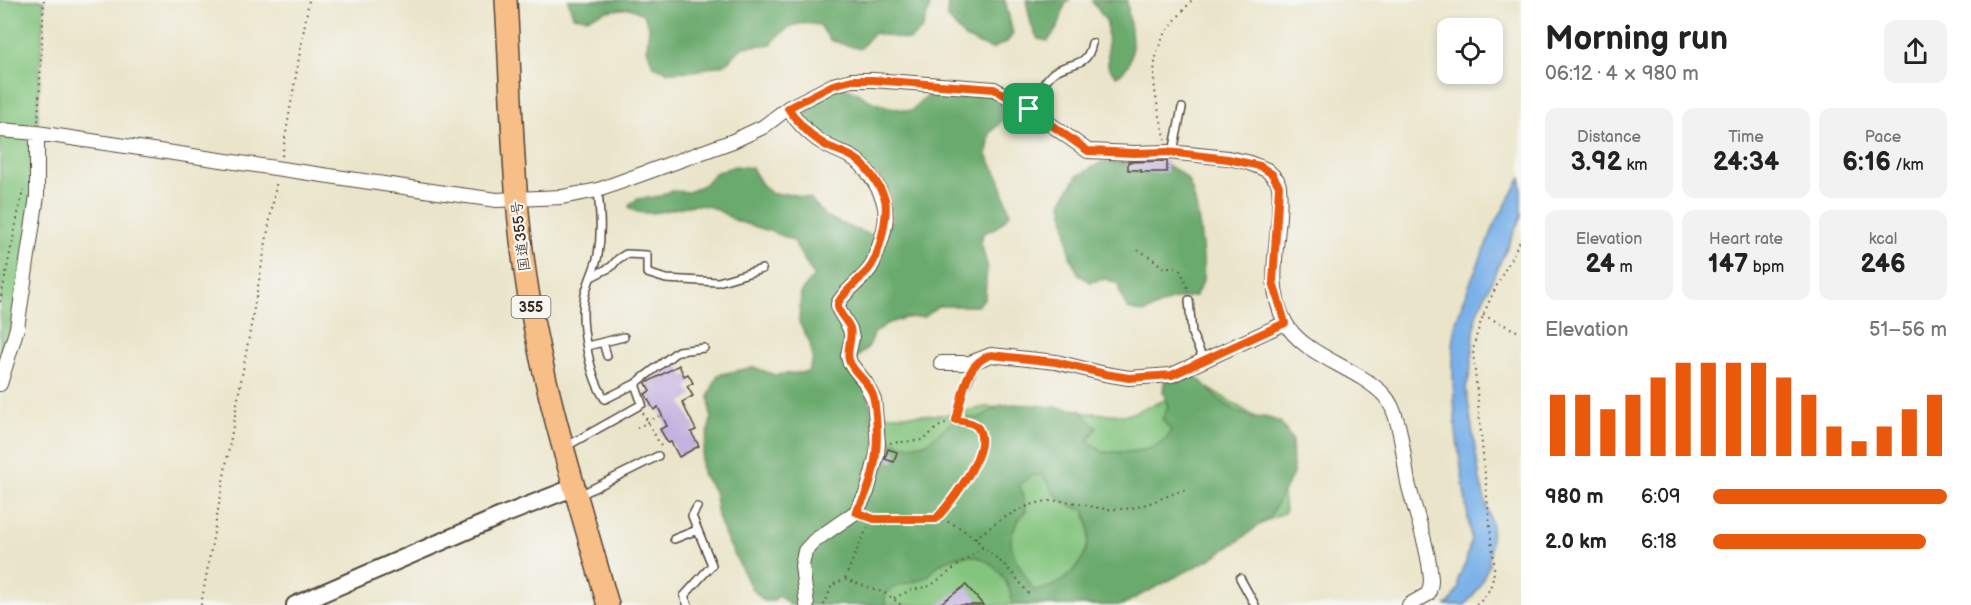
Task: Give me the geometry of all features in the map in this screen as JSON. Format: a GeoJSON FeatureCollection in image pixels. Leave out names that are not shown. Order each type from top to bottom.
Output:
{"type":"FeatureCollection","features":[{"type":"Feature","properties":{"kind":"highway","name":"国道355号"},"geometry":{"type":"LineString","coordinates":[[506,0],[516,200],[528,291],[541,362],[608,605]]}},
{"type":"Feature","properties":{"kind":"street"},"geometry":{"type":"LineString","coordinates":[[0,130],[37,133],[444,193],[497,200],[516,200],[562,197],[598,190],[732,141],[763,127],[788,108],[842,82],[873,80],[994,89],[1029,109],[1088,151],[1171,152],[1247,162],[1267,170],[1276,180],[1279,193],[1273,282],[1285,323],[1299,339],[1317,352],[1374,387],[1391,406],[1398,428],[1431,579],[1428,594],[1409,605]]}},
{"type":"Feature","properties":{"kind":"street"},"geometry":{"type":"LineString","coordinates":[[788,108],[798,123],[816,138],[860,162],[878,187],[886,203],[886,222],[873,264],[838,304],[852,338],[848,356],[850,363],[866,382],[874,400],[877,455],[867,492],[856,512],[814,541],[805,551],[802,566],[807,605]]}},
{"type":"Feature","properties":{"kind":"street"},"geometry":{"type":"LineString","coordinates":[[0,384],[17,328],[37,196],[37,133]]}},
{"type":"Feature","properties":{"kind":"street"},"geometry":{"type":"LineString","coordinates":[[941,363],[976,362],[991,355],[1056,362],[1129,378],[1172,375],[1285,323]]}},
{"type":"Feature","properties":{"kind":"street"},"geometry":{"type":"LineString","coordinates":[[295,605],[501,516],[576,491]]}},
{"type":"Feature","properties":{"kind":"lane"},"geometry":{"type":"LineString","coordinates":[[1029,109],[1053,74],[1084,61],[1090,55],[1092,44]]}},
{"type":"Feature","properties":{"kind":"lane"},"geometry":{"type":"LineString","coordinates":[[1171,152],[1182,108]]}},
{"type":"Feature","properties":{"kind":"lane"},"geometry":{"type":"LineString","coordinates":[[598,190],[600,240],[597,258],[584,297],[583,313],[587,346],[600,392],[605,399],[635,384],[678,351],[704,348]]}},
{"type":"Feature","properties":{"kind":"lane"},"geometry":{"type":"LineString","coordinates":[[591,277],[611,267],[626,254],[647,255],[647,273],[666,279],[718,282],[762,269]]}},
{"type":"Feature","properties":{"kind":"lane"},"geometry":{"type":"LineString","coordinates":[[1189,300],[1192,334],[1204,361]]}},
{"type":"Feature","properties":{"kind":"lane"},"geometry":{"type":"LineString","coordinates":[[587,346],[624,337]]}},
{"type":"Feature","properties":{"kind":"lane"},"geometry":{"type":"LineString","coordinates":[[603,342],[607,356]]}},
{"type":"Feature","properties":{"kind":"lane"},"geometry":{"type":"LineString","coordinates":[[956,420],[963,391],[976,362]]}},
{"type":"Feature","properties":{"kind":"lane"},"geometry":{"type":"LineString","coordinates":[[564,447],[642,404],[635,384]]}},
{"type":"Feature","properties":{"kind":"lane"},"geometry":{"type":"LineString","coordinates":[[576,491],[658,456]]}},
{"type":"Feature","properties":{"kind":"lane"},"geometry":{"type":"LineString","coordinates":[[688,605],[684,596],[712,565],[692,516],[697,507]]}},
{"type":"Feature","properties":{"kind":"lane"},"geometry":{"type":"LineString","coordinates":[[674,539],[698,530]]}},
{"type":"Feature","properties":{"kind":"lane"},"geometry":{"type":"LineString","coordinates":[[1240,578],[1255,605]]}},
{"type":"Feature","properties":{"kind":"path"},"geometry":{"type":"LineString","coordinates":[[201,605],[309,0]]}},
{"type":"Feature","properties":{"kind":"path"},"geometry":{"type":"LineString","coordinates":[[1171,152],[1157,107],[1152,77],[1156,57],[1165,35],[1192,0]]}},
{"type":"Feature","properties":{"kind":"path"},"geometry":{"type":"LineString","coordinates":[[1476,605],[1485,598],[1494,579],[1495,561],[1473,363],[1477,330],[1521,239]]}},
{"type":"Feature","properties":{"kind":"path"},"geometry":{"type":"LineString","coordinates":[[1138,250],[1162,267],[1174,267],[1181,271],[1189,288],[1189,300]]}},
{"type":"Feature","properties":{"kind":"path"},"geometry":{"type":"LineString","coordinates":[[1483,315],[1521,333]]}},
{"type":"Feature","properties":{"kind":"path"},"geometry":{"type":"LineString","coordinates":[[639,406],[664,452],[658,456]]}},
{"type":"Feature","properties":{"kind":"path"},"geometry":{"type":"LineString","coordinates":[[638,428],[661,415]]}},
{"type":"Feature","properties":{"kind":"path"},"geometry":{"type":"LineString","coordinates":[[878,443],[923,440],[943,424],[956,420],[978,427],[982,442],[981,452],[960,488],[936,519]]}},
{"type":"Feature","properties":{"kind":"path"},"geometry":{"type":"LineString","coordinates":[[975,538],[1007,515],[1039,502],[1070,501],[1105,510],[1122,509],[1142,507],[1186,489]]}},
{"type":"Feature","properties":{"kind":"path"},"geometry":{"type":"LineString","coordinates":[[856,512],[874,519],[944,520],[975,538],[983,547],[1003,561],[1017,576],[1029,595]]}},
{"type":"Feature","properties":{"kind":"path"},"geometry":{"type":"LineString","coordinates":[[845,579],[863,536],[874,519]]}},
{"type":"Feature","properties":{"kind":"path"},"geometry":{"type":"LineString","coordinates":[[894,598],[910,590],[930,586],[983,547]]}},
{"type":"Feature","properties":{"kind":"path"},"geometry":{"type":"LineString","coordinates":[[824,605],[832,585],[845,579],[894,598],[901,605]]}},
{"type":"Feature","properties":{"kind":"green space"},"geometry":{"type":"Polygon","coordinates":[[[0,0],[44,0],[37,133],[38,198],[0,384],[0,0]]]}},
{"type":"Feature","properties":{"kind":"green space"},"geometry":{"type":"Polygon","coordinates":[[[568,0],[932,0],[922,30],[909,40],[874,33],[860,49],[830,40],[820,25],[804,23],[787,29],[771,44],[743,47],[725,64],[694,71],[669,72],[653,66],[647,48],[649,27],[643,14],[630,8],[607,11],[587,18],[573,16],[568,0]]]}},
{"type":"Feature","properties":{"kind":"green space"},"geometry":{"type":"Polygon","coordinates":[[[948,0],[1005,0],[1013,34],[1007,42],[992,49],[965,38],[947,17],[948,0]]]}},
{"type":"Feature","properties":{"kind":"green space"},"geometry":{"type":"Polygon","coordinates":[[[1026,0],[1070,0],[1066,2],[1058,27],[1048,41],[1038,39],[1031,24],[1026,0]]]}},
{"type":"Feature","properties":{"kind":"green space"},"geometry":{"type":"Polygon","coordinates":[[[1091,0],[1127,0],[1132,53],[1124,70],[1116,76],[1108,66],[1107,22],[1091,0]]]}},
{"type":"Feature","properties":{"kind":"green space"},"geometry":{"type":"Polygon","coordinates":[[[842,86],[878,104],[911,111],[929,95],[949,89],[981,92],[1011,101],[1011,111],[990,133],[987,155],[999,178],[1010,213],[998,226],[983,233],[981,243],[987,265],[985,298],[977,306],[938,306],[924,317],[905,318],[886,324],[874,334],[869,346],[855,360],[868,394],[873,421],[884,432],[887,439],[909,446],[927,443],[948,425],[965,416],[976,418],[1003,405],[1020,404],[1080,410],[1097,428],[1088,441],[1103,452],[1141,450],[1159,444],[1171,431],[1162,419],[1168,407],[1163,392],[1164,382],[1174,377],[1192,375],[1218,399],[1236,411],[1252,418],[1266,417],[1280,422],[1292,439],[1293,474],[1270,516],[1240,540],[1210,559],[1122,605],[1012,605],[1008,586],[997,569],[981,558],[971,556],[948,560],[938,565],[926,577],[894,587],[885,595],[885,605],[790,605],[779,596],[772,601],[764,601],[752,589],[726,538],[718,516],[714,491],[702,473],[701,460],[711,420],[709,395],[718,375],[753,367],[775,375],[808,372],[813,359],[810,343],[799,322],[801,292],[814,276],[795,242],[735,220],[713,208],[697,205],[644,213],[629,208],[630,204],[638,199],[661,196],[670,191],[689,192],[705,184],[715,173],[735,166],[752,168],[761,183],[772,194],[791,194],[811,199],[825,216],[875,236],[892,220],[891,200],[879,176],[818,133],[807,121],[806,110],[814,102],[842,86]],[[1032,475],[1020,485],[1026,510],[1016,525],[1011,539],[1013,554],[1035,590],[1049,587],[1072,573],[1086,550],[1089,537],[1084,510],[1066,504],[1055,494],[1043,475],[1032,475]]]}},
{"type":"Feature","properties":{"kind":"green space"},"geometry":{"type":"Polygon","coordinates":[[[1102,162],[1151,163],[1176,170],[1187,179],[1194,199],[1202,247],[1202,284],[1195,296],[1171,300],[1144,313],[1128,309],[1118,284],[1106,279],[1090,282],[1079,275],[1070,256],[1062,201],[1077,176],[1102,162]]]}},
{"type":"Feature","properties":{"kind":"green space"},"geometry":{"type":"Polygon","coordinates":[[[1203,385],[1277,430],[1285,512],[1231,539],[1115,605],[810,605],[881,415],[945,415],[986,407],[1127,415],[1203,385]]]}},
{"type":"Feature","properties":{"kind":"water"},"geometry":{"type":"Polygon","coordinates":[[[1521,177],[1521,217],[1476,315],[1470,373],[1466,388],[1480,480],[1492,526],[1489,565],[1478,589],[1465,605],[1445,605],[1449,603],[1459,588],[1458,579],[1466,562],[1471,539],[1456,432],[1453,346],[1456,322],[1495,224],[1521,177]]]}},
{"type":"Feature","properties":{"kind":"building"},"geometry":{"type":"Polygon","coordinates":[[[1167,161],[1167,172],[1128,170],[1128,162],[1167,161]]]}},
{"type":"Feature","properties":{"kind":"building"},"geometry":{"type":"Polygon","coordinates":[[[679,365],[684,376],[688,374],[693,383],[687,386],[693,396],[682,402],[696,430],[691,432],[699,446],[679,457],[671,442],[668,443],[660,429],[667,426],[658,407],[654,410],[645,394],[650,391],[646,383],[679,365]]]}},
{"type":"Feature","properties":{"kind":"building"},"geometry":{"type":"Polygon","coordinates":[[[888,449],[897,452],[894,462],[885,459],[888,449]]]}},
{"type":"Feature","properties":{"kind":"building"},"geometry":{"type":"Polygon","coordinates":[[[966,585],[983,605],[938,605],[958,591],[966,585]]]}},
{"type":"Feature","properties":{"kind":"route"},"geometry":{"type":"LineString","coordinates":[[873,80],[994,89],[1029,109],[1088,151],[1168,152],[1228,159],[1260,166],[1272,174],[1279,186],[1273,282],[1285,323],[1172,375],[1129,378],[1056,362],[991,355],[982,358],[971,369],[956,420],[978,427],[982,442],[981,452],[960,488],[940,515],[936,519],[874,519],[856,512],[867,492],[877,455],[877,421],[870,389],[850,363],[848,356],[852,338],[848,323],[842,316],[838,304],[873,264],[886,222],[886,203],[873,179],[860,162],[816,138],[798,123],[788,108],[842,82],[873,80]]}}]}
